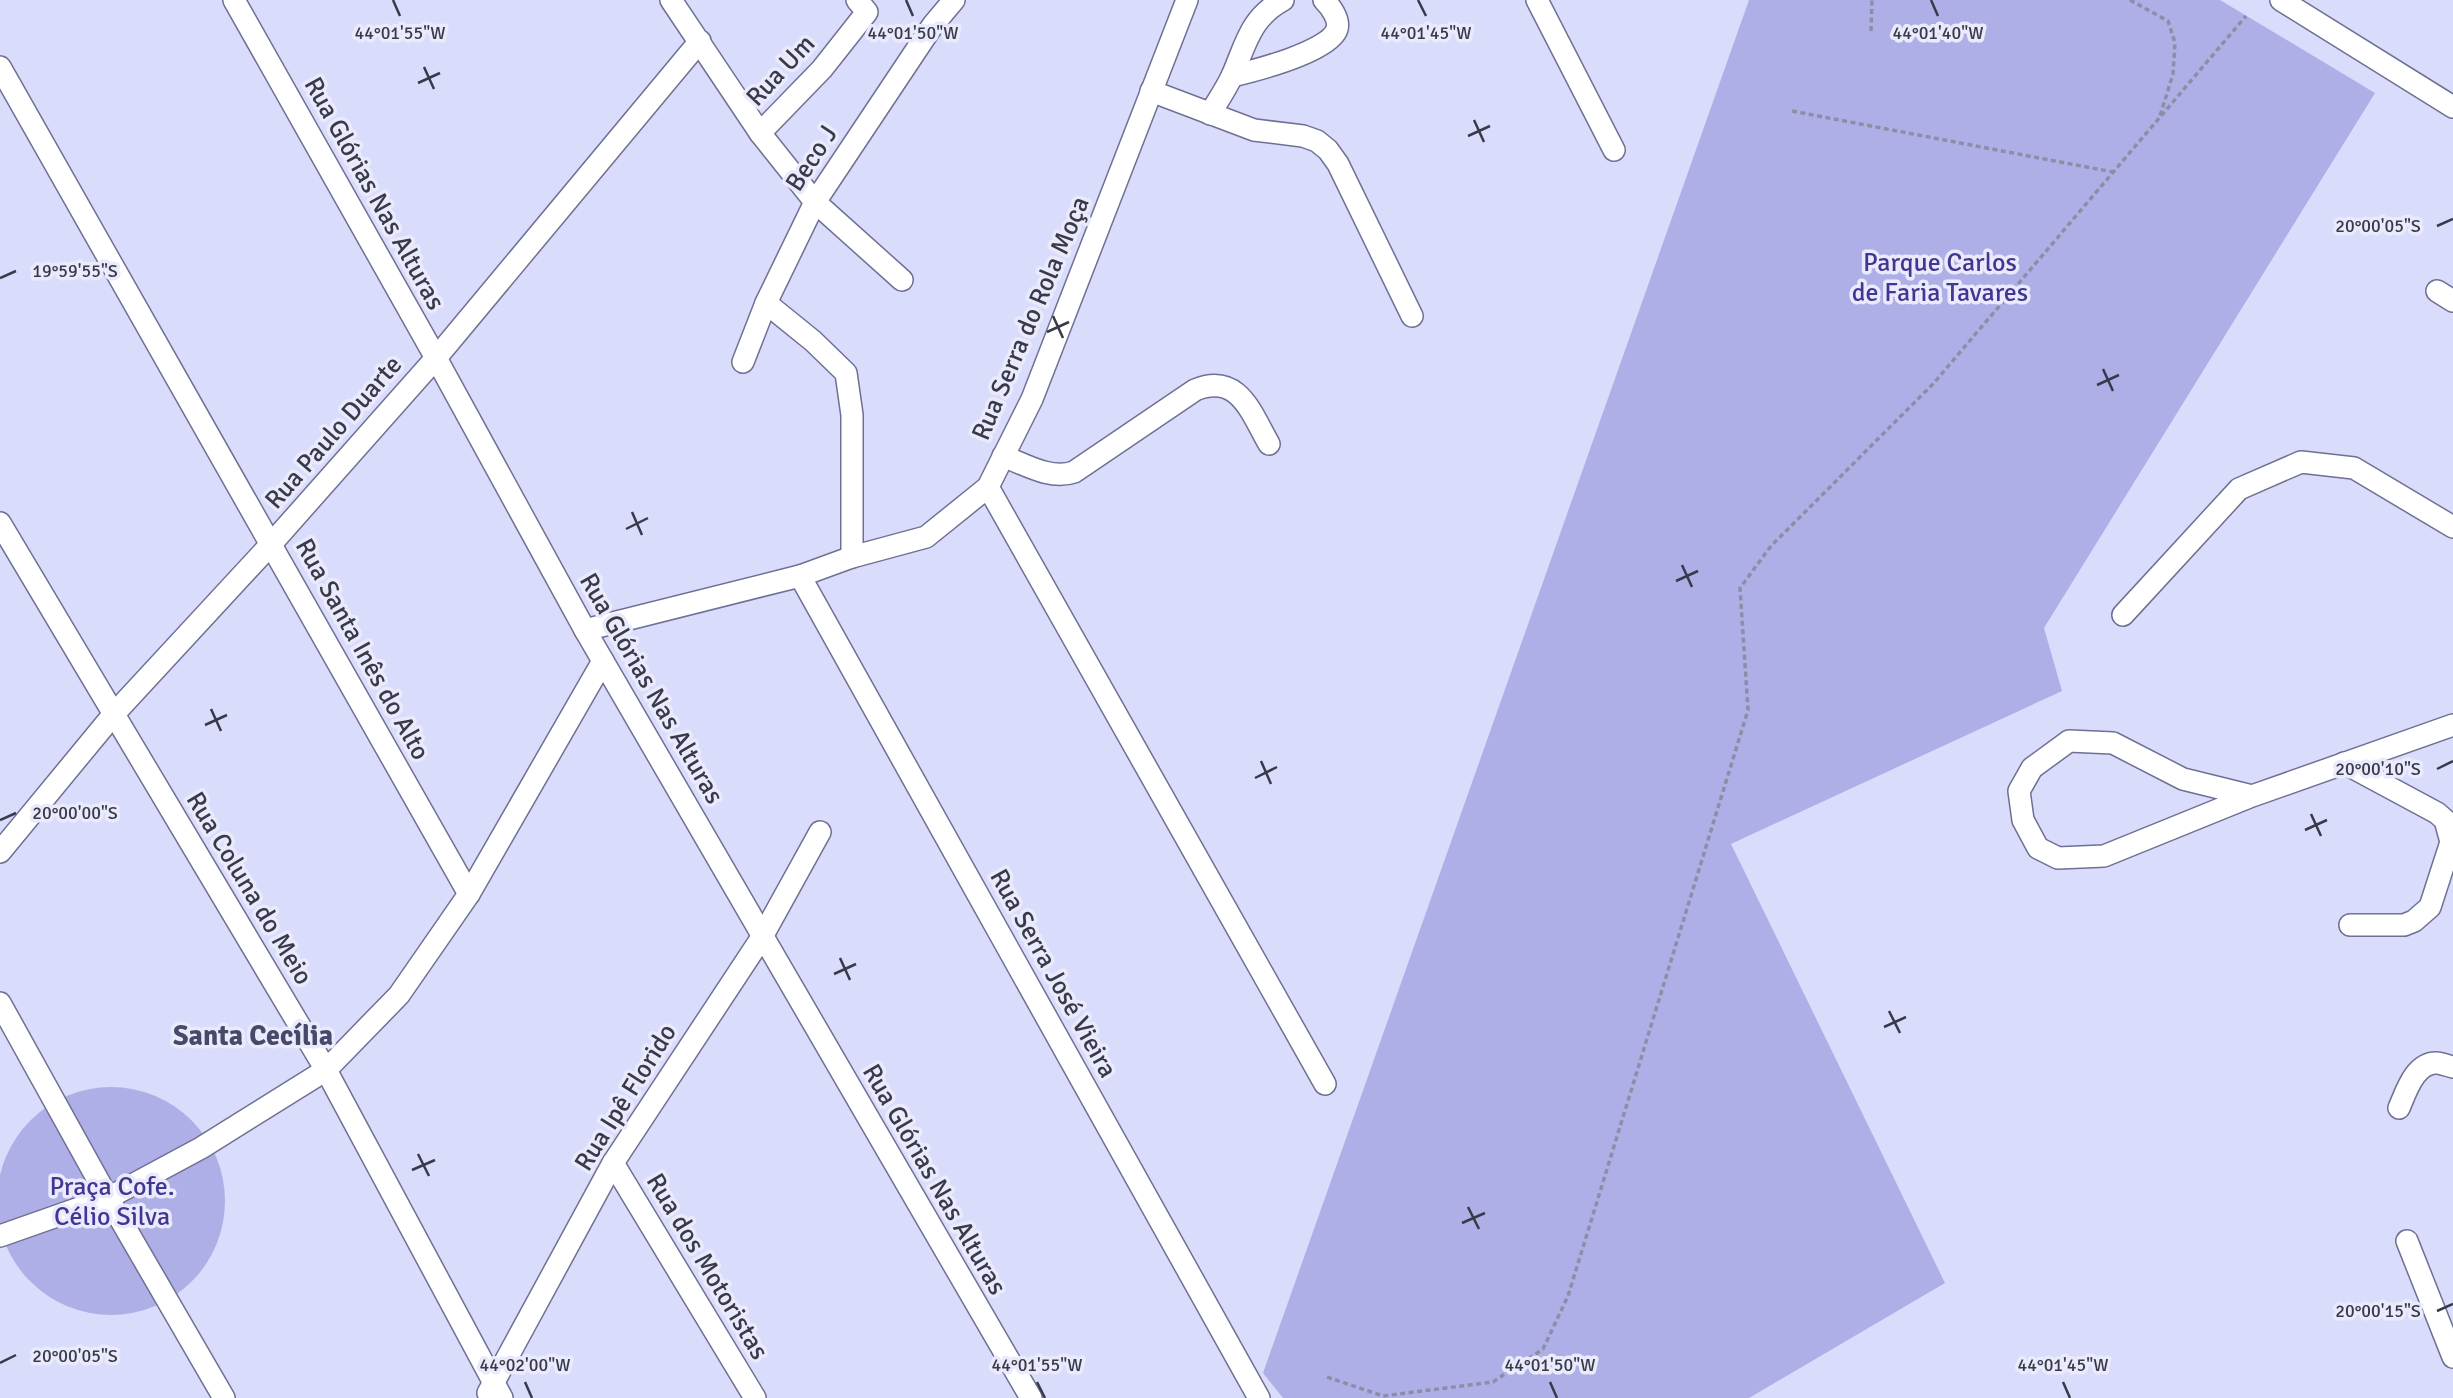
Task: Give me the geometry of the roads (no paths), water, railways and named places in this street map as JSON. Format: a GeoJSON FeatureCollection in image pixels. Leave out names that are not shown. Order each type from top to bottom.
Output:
{"type":"FeatureCollection","features":[{"type":"Feature","properties":{"kind":"street","name":"Rua Glórias Nas Alturas"},"geometry":{"type":"LineString","coordinates":[[234,0],[436,358],[585,630],[1031,1398]]}},
{"type":"Feature","properties":{"kind":"street"},"geometry":{"type":"LineString","coordinates":[[671,0],[760,132],[815,202],[902,280]]}},
{"type":"Feature","properties":{"kind":"street","name":"Beco J"},"geometry":{"type":"LineString","coordinates":[[743,362],[766,303],[815,202],[933,26],[954,0]]}},
{"type":"Feature","properties":{"kind":"street","name":"Rua Serra do Rola Moça"},"geometry":{"type":"LineString","coordinates":[[585,630],[800,576],[852,557],[926,537],[988,487],[1032,399],[1187,0]]}},
{"type":"Feature","properties":{"kind":"street"},"geometry":{"type":"LineString","coordinates":[[1210,114],[1232,76],[1244,42],[1258,19],[1283,0]]}},
{"type":"Feature","properties":{"kind":"street"},"geometry":{"type":"LineString","coordinates":[[1232,76],[1262,69],[1328,41],[1337,30],[1337,20],[1324,0]]}},
{"type":"Feature","properties":{"kind":"street"},"geometry":{"type":"LineString","coordinates":[[1537,0],[1614,150]]}},
{"type":"Feature","properties":{"kind":"street"},"geometry":{"type":"LineString","coordinates":[[2281,0],[2453,107]]}},
{"type":"Feature","properties":{"kind":"street","name":"Rua Um"},"geometry":{"type":"LineString","coordinates":[[760,132],[822,69],[862,6]]}},
{"type":"Feature","properties":{"kind":"street","name":"Rua Paulo Duarte"},"geometry":{"type":"LineString","coordinates":[[0,852],[113,715],[272,543],[436,358],[700,41]]}},
{"type":"Feature","properties":{"kind":"street","name":"Rua Santa Inês do Alto"},"geometry":{"type":"LineString","coordinates":[[0,67],[469,894]]}},
{"type":"Feature","properties":{"kind":"street"},"geometry":{"type":"LineString","coordinates":[[1151,91],[1254,130],[1303,136],[1317,141],[1328,150],[1338,164],[1412,316]]}},
{"type":"Feature","properties":{"kind":"street"},"geometry":{"type":"LineString","coordinates":[[766,303],[813,341],[846,373],[852,415],[852,557]]}},
{"type":"Feature","properties":{"kind":"street"},"geometry":{"type":"LineString","coordinates":[[1003,456],[1054,475],[1074,472],[1195,390],[1209,384],[1222,385],[1242,397],[1269,444]]}},
{"type":"Feature","properties":{"kind":"street"},"geometry":{"type":"LineString","coordinates":[[2123,615],[2239,489],[2301,462],[2354,468],[2453,527]]}},
{"type":"Feature","properties":{"kind":"street"},"geometry":{"type":"LineString","coordinates":[[988,487],[1325,1084]]}},
{"type":"Feature","properties":{"kind":"street","name":"Rua Coluna do Meio"},"geometry":{"type":"LineString","coordinates":[[0,523],[327,1070],[494,1393]]}},
{"type":"Feature","properties":{"kind":"street","name":"Rua Serra José Vieira"},"geometry":{"type":"LineString","coordinates":[[800,576],[1259,1398]]}},
{"type":"Feature","properties":{"kind":"street"},"geometry":{"type":"LineString","coordinates":[[0,1236],[108,1198],[201,1148],[327,1070],[399,995],[469,894],[603,661]]}},
{"type":"Feature","properties":{"kind":"street"},"geometry":{"type":"LineString","coordinates":[[2252,796],[2183,779],[2113,743],[2069,741],[2032,768],[2020,791],[2023,820],[2038,848],[2058,858],[2104,856],[2252,796],[2453,725]]}},
{"type":"Feature","properties":{"kind":"street"},"geometry":{"type":"LineString","coordinates":[[2344,763],[2437,813],[2445,820],[2451,842],[2430,907],[2422,916],[2404,925],[2350,925]]}},
{"type":"Feature","properties":{"kind":"street","name":"Rua Ipê Florido"},"geometry":{"type":"LineString","coordinates":[[494,1393],[613,1163],[762,937],[820,832]]}},
{"type":"Feature","properties":{"kind":"street"},"geometry":{"type":"LineString","coordinates":[[0,1003],[108,1198],[224,1398]]}},
{"type":"Feature","properties":{"kind":"street"},"geometry":{"type":"LineString","coordinates":[[2399,1108],[2415,1074],[2425,1066],[2436,1062],[2453,1067]]}},
{"type":"Feature","properties":{"kind":"street","name":"Rua dos Motoristas"},"geometry":{"type":"LineString","coordinates":[[613,1163],[755,1398]]}},
{"type":"Feature","properties":{"kind":"street"},"geometry":{"type":"LineString","coordinates":[[2407,1241],[2453,1357]]}},
{"type":"Feature","properties":{"kind":"district","name":"Santa Cecília"},"geometry":{"type":"Point","coordinates":[253,1035]}},
{"type":"Feature","properties":{"kind":"park label","name":"Parque Carlos de Faria Tavares"},"geometry":{"type":"Point","coordinates":[1940,277]}},
{"type":"Feature","properties":{"kind":"park label","name":"Praça Cofe. Célio Silva"},"geometry":{"type":"Point","coordinates":[112,1201]}}]}
